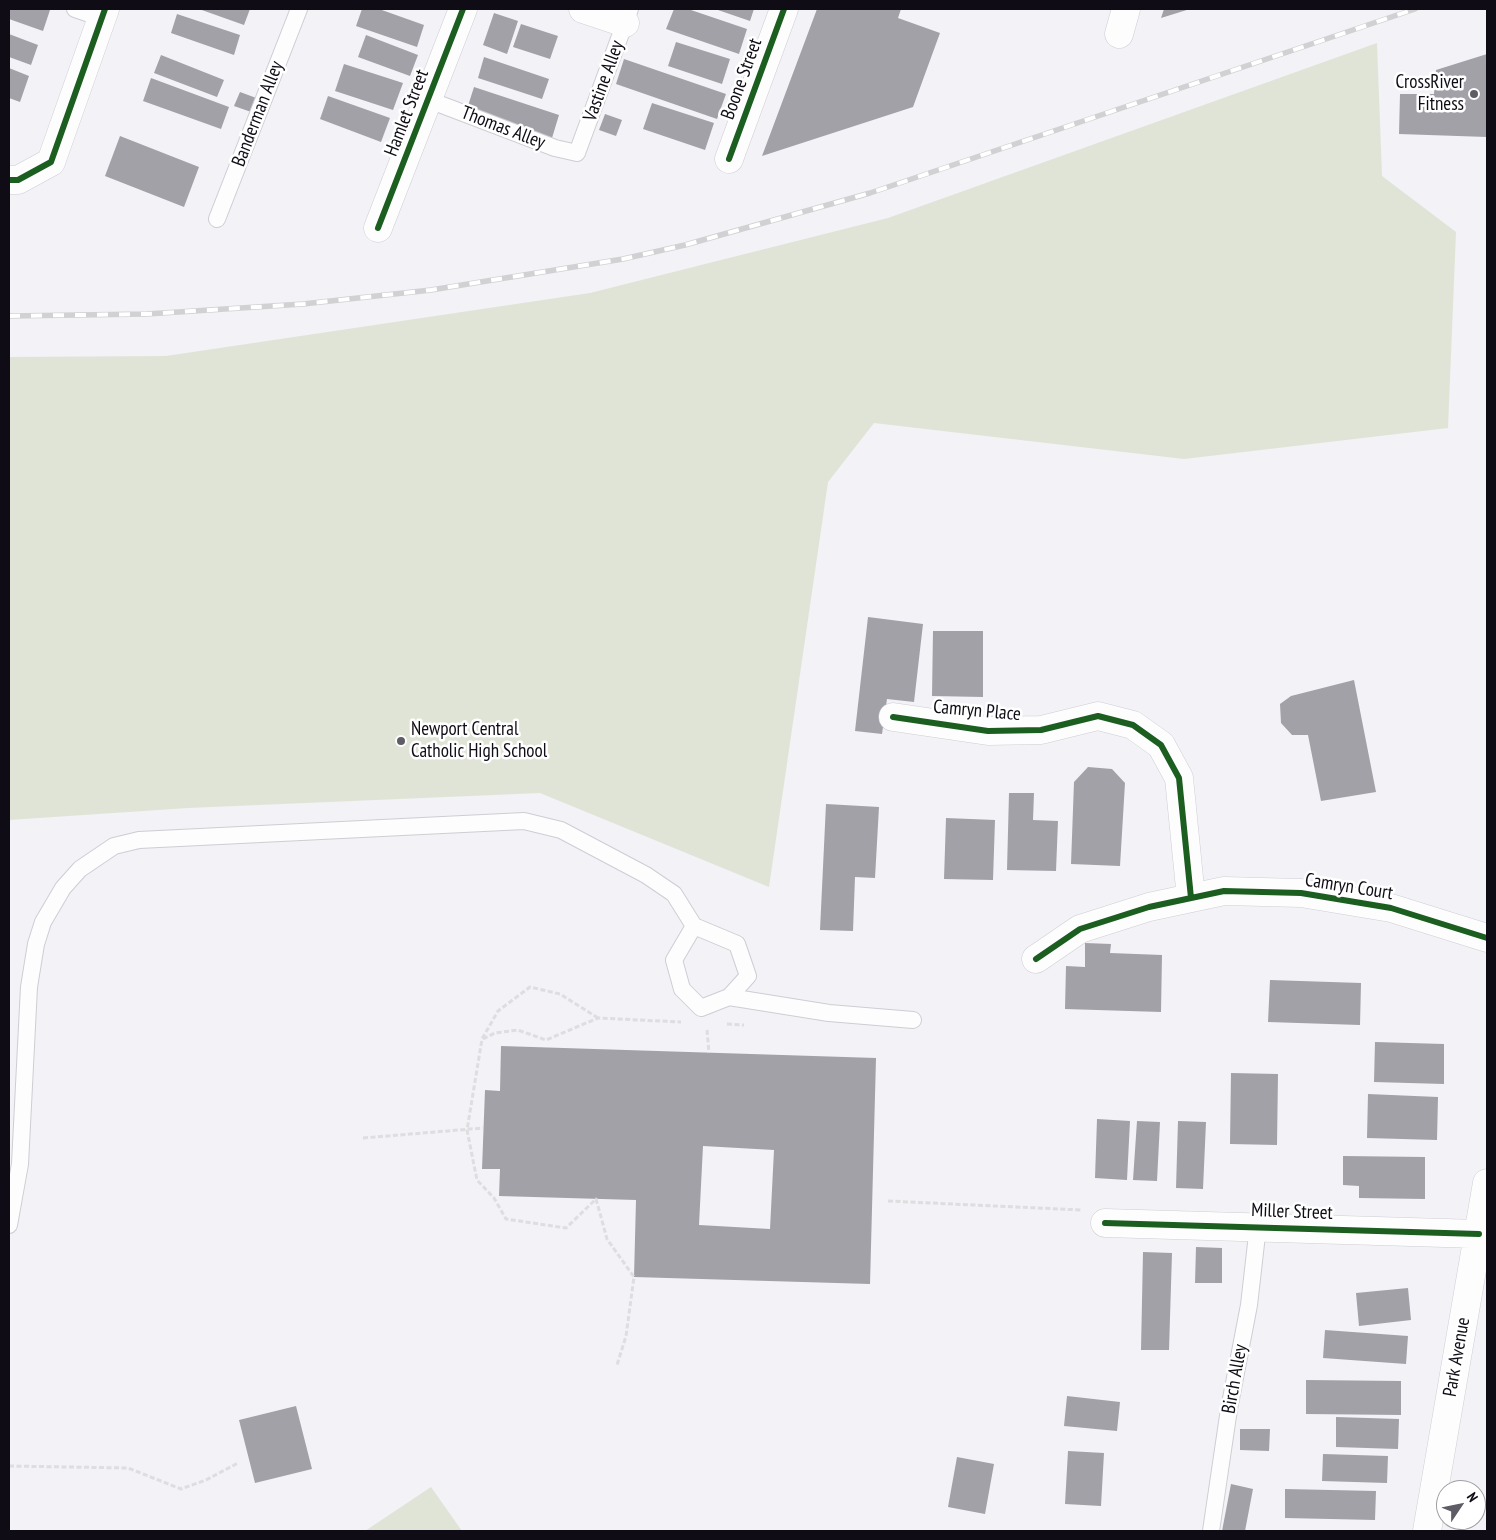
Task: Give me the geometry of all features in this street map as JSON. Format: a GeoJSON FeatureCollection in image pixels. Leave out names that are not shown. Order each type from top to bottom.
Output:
{"type":"FeatureCollection","features":[{"type":"Feature","properties":{"kind":"street","name":"Hamlet Street"},"geometry":{"type":"LineString","coordinates":[[378,228],[463,9]]}},
{"type":"Feature","properties":{"kind":"street"},"geometry":{"type":"LineString","coordinates":[[583,9],[628,16]]}},
{"type":"Feature","properties":{"kind":"street","name":"Boone Street"},"geometry":{"type":"LineString","coordinates":[[729,160],[784,9]]}},
{"type":"Feature","properties":{"kind":"street"},"geometry":{"type":"LineString","coordinates":[[13,180],[51,162],[103,14]]}},
{"type":"Feature","properties":{"kind":"street","name":"Camryn Place"},"geometry":{"type":"LineString","coordinates":[[893,716],[988,731],[1041,730],[1098,716],[1133,725],[1161,745],[1179,778],[1191,898]]}},
{"type":"Feature","properties":{"kind":"street","name":"Camryn Court"},"geometry":{"type":"LineString","coordinates":[[1036,959],[1080,929],[1149,907],[1224,891],[1301,893],[1391,908],[1487,938]]}},
{"type":"Feature","properties":{"kind":"street","name":"Park Avenue"},"geometry":{"type":"LineString","coordinates":[[1427,1531],[1487,1183]]}},
{"type":"Feature","properties":{"kind":"street","name":"Miller Street"},"geometry":{"type":"LineString","coordinates":[[1104,1223],[1258,1226],[1479,1234]]}},
{"type":"Feature","properties":{"kind":"lane"},"geometry":{"type":"LineString","coordinates":[[75,9],[103,14]]}},
{"type":"Feature","properties":{"kind":"lane","name":"Banderman Alley"},"geometry":{"type":"LineString","coordinates":[[216,219],[299,9]]}},
{"type":"Feature","properties":{"kind":"lane","name":"Vastine Alley"},"geometry":{"type":"LineString","coordinates":[[577,153],[628,16]]}},
{"type":"Feature","properties":{"kind":"lane","name":"Thomas Alley"},"geometry":{"type":"LineString","coordinates":[[429,100],[555,148],[577,153]]}},
{"type":"Feature","properties":{"kind":"lane"},"geometry":{"type":"LineString","coordinates":[[9,1226],[20,1164],[30,987],[36,944],[43,922],[63,888],[80,869],[114,846],[139,840],[524,821],[561,830],[646,875],[674,894],[694,926],[737,944],[748,976],[728,997],[701,1008],[682,989],[674,960],[694,926]]}},
{"type":"Feature","properties":{"kind":"lane"},"geometry":{"type":"LineString","coordinates":[[728,997],[813,1010],[913,1020]]}},
{"type":"Feature","properties":{"kind":"lane","name":"Birch Alley"},"geometry":{"type":"LineString","coordinates":[[1211,1531],[1229,1409],[1249,1305],[1258,1226]]}},
{"type":"Feature","properties":{"kind":"path"},"geometry":{"type":"LineString","coordinates":[[598,1018],[560,994],[530,987],[498,1011],[482,1039],[467,1130],[477,1180],[494,1198],[506,1219],[566,1228],[596,1199],[607,1239],[634,1277],[626,1336],[617,1365]]}},
{"type":"Feature","properties":{"kind":"path"},"geometry":{"type":"LineString","coordinates":[[482,1039],[495,1033],[518,1030],[546,1040],[598,1018],[686,1022]]}},
{"type":"Feature","properties":{"kind":"path"},"geometry":{"type":"LineString","coordinates":[[724,1024],[750,1025]]}},
{"type":"Feature","properties":{"kind":"path"},"geometry":{"type":"LineString","coordinates":[[363,1138],[483,1128]]}},
{"type":"Feature","properties":{"kind":"path"},"geometry":{"type":"LineString","coordinates":[[888,1202],[1105,1211],[1104,1223]]}},
{"type":"Feature","properties":{"kind":"path"},"geometry":{"type":"LineString","coordinates":[[9,1466],[128,1468],[181,1489],[206,1480],[238,1464]]}},
{"type":"Feature","properties":{"kind":"shaded area"},"geometry":{"type":"Polygon","coordinates":[[[1377,43],[1382,176],[1456,232],[1448,428],[1184,459],[874,423],[828,482],[769,887],[540,793],[188,808],[9,820],[9,357],[166,356],[590,293],[888,218],[1377,43]]]}},
{"type":"Feature","properties":{"kind":"shaded area"},"geometry":{"type":"Polygon","coordinates":[[[431,1487],[462,1531],[365,1531],[431,1487]]]}},
{"type":"Feature","properties":{"kind":"building"},"geometry":{"type":"Polygon","coordinates":[[[9,9],[50,10],[43,31],[9,19],[9,9]]]}},
{"type":"Feature","properties":{"kind":"building"},"geometry":{"type":"Polygon","coordinates":[[[199,9],[250,9],[244,25],[199,9]]]}},
{"type":"Feature","properties":{"kind":"building"},"geometry":{"type":"Polygon","coordinates":[[[362,9],[379,9],[424,25],[417,47],[356,26],[362,9]]]}},
{"type":"Feature","properties":{"kind":"building"},"geometry":{"type":"Polygon","coordinates":[[[674,9],[688,9],[747,29],[739,54],[666,29],[674,9]]]}},
{"type":"Feature","properties":{"kind":"building"},"geometry":{"type":"Polygon","coordinates":[[[715,9],[754,9],[750,21],[715,9]]]}},
{"type":"Feature","properties":{"kind":"building"},"geometry":{"type":"Polygon","coordinates":[[[817,9],[901,9],[898,18],[940,33],[913,107],[762,156],[817,9]]]}},
{"type":"Feature","properties":{"kind":"building"},"geometry":{"type":"Polygon","coordinates":[[[1164,9],[1190,9],[1161,18],[1164,9]]]}},
{"type":"Feature","properties":{"kind":"building"},"geometry":{"type":"Polygon","coordinates":[[[494,13],[518,21],[507,54],[483,45],[494,13]]]}},
{"type":"Feature","properties":{"kind":"building"},"geometry":{"type":"Polygon","coordinates":[[[177,14],[240,35],[234,55],[171,33],[177,14]]]}},
{"type":"Feature","properties":{"kind":"building"},"geometry":{"type":"Polygon","coordinates":[[[521,24],[558,36],[550,59],[513,47],[521,24]]]}},
{"type":"Feature","properties":{"kind":"building"},"geometry":{"type":"Polygon","coordinates":[[[9,34],[38,45],[31,65],[9,57],[9,34]]]}},
{"type":"Feature","properties":{"kind":"building"},"geometry":{"type":"Polygon","coordinates":[[[366,35],[418,55],[410,76],[358,57],[366,35]]]}},
{"type":"Feature","properties":{"kind":"building"},"geometry":{"type":"Polygon","coordinates":[[[676,42],[730,59],[722,84],[668,66],[676,42]]]}},
{"type":"Feature","properties":{"kind":"building"},"geometry":{"type":"Polygon","coordinates":[[[1487,54],[1487,137],[1399,134],[1400,94],[1434,94],[1436,70],[1487,54]]]}},
{"type":"Feature","properties":{"kind":"building"},"geometry":{"type":"Polygon","coordinates":[[[161,55],[224,80],[217,97],[154,73],[161,55]]]}},
{"type":"Feature","properties":{"kind":"building"},"geometry":{"type":"Polygon","coordinates":[[[484,57],[549,79],[542,99],[478,78],[484,57]]]}},
{"type":"Feature","properties":{"kind":"building"},"geometry":{"type":"Polygon","coordinates":[[[624,59],[726,94],[717,119],[616,84],[624,59]]]}},
{"type":"Feature","properties":{"kind":"building"},"geometry":{"type":"Polygon","coordinates":[[[344,64],[403,83],[393,110],[335,91],[344,64]]]}},
{"type":"Feature","properties":{"kind":"building"},"geometry":{"type":"Polygon","coordinates":[[[9,68],[29,76],[20,102],[9,98],[9,68]]]}},
{"type":"Feature","properties":{"kind":"building"},"geometry":{"type":"Polygon","coordinates":[[[151,78],[229,107],[221,129],[143,101],[151,78]]]}},
{"type":"Feature","properties":{"kind":"building"},"geometry":{"type":"Polygon","coordinates":[[[474,87],[559,115],[552,138],[467,109],[474,87]]]}},
{"type":"Feature","properties":{"kind":"building"},"geometry":{"type":"Polygon","coordinates":[[[240,92],[259,99],[254,113],[234,106],[240,92]]]}},
{"type":"Feature","properties":{"kind":"building"},"geometry":{"type":"Polygon","coordinates":[[[328,96],[390,118],[381,142],[320,119],[328,96]]]}},
{"type":"Feature","properties":{"kind":"building"},"geometry":{"type":"Polygon","coordinates":[[[652,103],[714,123],[705,150],[643,129],[652,103]]]}},
{"type":"Feature","properties":{"kind":"building"},"geometry":{"type":"Polygon","coordinates":[[[605,114],[622,120],[616,136],[599,130],[605,114]]]}},
{"type":"Feature","properties":{"kind":"building"},"geometry":{"type":"Polygon","coordinates":[[[120,136],[199,167],[184,207],[105,176],[120,136]]]}},
{"type":"Feature","properties":{"kind":"building"},"geometry":{"type":"Polygon","coordinates":[[[868,617],[923,624],[914,702],[887,699],[882,734],[855,731],[868,617]]]}},
{"type":"Feature","properties":{"kind":"building"},"geometry":{"type":"Polygon","coordinates":[[[933,631],[983,631],[983,697],[932,696],[933,631]]]}},
{"type":"Feature","properties":{"kind":"building"},"geometry":{"type":"Polygon","coordinates":[[[1354,680],[1376,792],[1321,801],[1308,735],[1292,735],[1281,723],[1280,704],[1291,696],[1354,680]]]}},
{"type":"Feature","properties":{"kind":"building"},"geometry":{"type":"Polygon","coordinates":[[[1088,767],[1112,769],[1125,783],[1120,866],[1071,864],[1074,782],[1088,767]]]}},
{"type":"Feature","properties":{"kind":"building"},"geometry":{"type":"Polygon","coordinates":[[[1009,793],[1034,793],[1033,820],[1058,821],[1056,871],[1007,870],[1009,793]]]}},
{"type":"Feature","properties":{"kind":"building"},"geometry":{"type":"Polygon","coordinates":[[[826,804],[879,807],[875,878],[855,877],[853,931],[820,930],[826,804]]]}},
{"type":"Feature","properties":{"kind":"building"},"geometry":{"type":"Polygon","coordinates":[[[946,818],[995,820],[993,880],[944,879],[946,818]]]}},
{"type":"Feature","properties":{"kind":"building"},"geometry":{"type":"Polygon","coordinates":[[[1085,943],[1111,944],[1110,953],[1162,955],[1161,1012],[1065,1009],[1066,966],[1085,967],[1085,943]]]}},
{"type":"Feature","properties":{"kind":"building"},"geometry":{"type":"Polygon","coordinates":[[[1270,980],[1361,983],[1360,1025],[1268,1022],[1270,980]]]}},
{"type":"Feature","properties":{"kind":"building"},"geometry":{"type":"Polygon","coordinates":[[[1375,1042],[1444,1044],[1444,1084],[1374,1082],[1375,1042]]]}},
{"type":"Feature","properties":{"kind":"building"},"geometry":{"type":"Polygon","coordinates":[[[501,1046],[876,1058],[870,1284],[634,1277],[636,1200],[499,1196],[500,1169],[482,1169],[485,1090],[500,1091],[501,1046]],[[703,1146],[699,1225],[770,1229],[774,1150],[703,1146]]]}},
{"type":"Feature","properties":{"kind":"building"},"geometry":{"type":"Polygon","coordinates":[[[1231,1073],[1278,1074],[1277,1145],[1230,1144],[1231,1073]]]}},
{"type":"Feature","properties":{"kind":"building"},"geometry":{"type":"Polygon","coordinates":[[[1368,1094],[1438,1097],[1437,1140],[1367,1138],[1368,1094]]]}},
{"type":"Feature","properties":{"kind":"building"},"geometry":{"type":"Polygon","coordinates":[[[1097,1119],[1130,1121],[1127,1180],[1095,1178],[1097,1119]]]}},
{"type":"Feature","properties":{"kind":"building"},"geometry":{"type":"Polygon","coordinates":[[[1137,1121],[1160,1122],[1157,1181],[1133,1180],[1137,1121]]]}},
{"type":"Feature","properties":{"kind":"building"},"geometry":{"type":"Polygon","coordinates":[[[1178,1121],[1206,1122],[1203,1189],[1176,1188],[1178,1121]]]}},
{"type":"Feature","properties":{"kind":"building"},"geometry":{"type":"Polygon","coordinates":[[[1343,1156],[1425,1157],[1425,1199],[1359,1198],[1359,1186],[1343,1185],[1343,1156]]]}},
{"type":"Feature","properties":{"kind":"building"},"geometry":{"type":"Polygon","coordinates":[[[1196,1247],[1222,1248],[1222,1283],[1195,1283],[1196,1247]]]}},
{"type":"Feature","properties":{"kind":"building"},"geometry":{"type":"Polygon","coordinates":[[[1143,1252],[1172,1253],[1169,1350],[1141,1350],[1143,1252]]]}},
{"type":"Feature","properties":{"kind":"building"},"geometry":{"type":"Polygon","coordinates":[[[1408,1288],[1411,1320],[1359,1326],[1356,1293],[1408,1288]]]}},
{"type":"Feature","properties":{"kind":"building"},"geometry":{"type":"Polygon","coordinates":[[[1325,1330],[1408,1336],[1406,1364],[1323,1358],[1325,1330]]]}},
{"type":"Feature","properties":{"kind":"building"},"geometry":{"type":"Polygon","coordinates":[[[1306,1380],[1401,1381],[1401,1415],[1306,1414],[1306,1380]]]}},
{"type":"Feature","properties":{"kind":"building"},"geometry":{"type":"Polygon","coordinates":[[[1067,1396],[1120,1402],[1117,1431],[1064,1426],[1067,1396]]]}},
{"type":"Feature","properties":{"kind":"building"},"geometry":{"type":"Polygon","coordinates":[[[296,1406],[312,1469],[255,1483],[239,1420],[296,1406]]]}},
{"type":"Feature","properties":{"kind":"building"},"geometry":{"type":"Polygon","coordinates":[[[1336,1417],[1399,1419],[1398,1449],[1336,1447],[1336,1417]]]}},
{"type":"Feature","properties":{"kind":"building"},"geometry":{"type":"Polygon","coordinates":[[[1240,1429],[1270,1429],[1269,1451],[1240,1450],[1240,1429]]]}},
{"type":"Feature","properties":{"kind":"building"},"geometry":{"type":"Polygon","coordinates":[[[1068,1451],[1104,1453],[1101,1506],[1065,1504],[1068,1451]]]}},
{"type":"Feature","properties":{"kind":"building"},"geometry":{"type":"Polygon","coordinates":[[[1323,1454],[1388,1456],[1387,1483],[1322,1481],[1323,1454]]]}},
{"type":"Feature","properties":{"kind":"building"},"geometry":{"type":"Polygon","coordinates":[[[957,1457],[994,1464],[985,1514],[948,1507],[957,1457]]]}},
{"type":"Feature","properties":{"kind":"building"},"geometry":{"type":"Polygon","coordinates":[[[1231,1484],[1253,1489],[1245,1531],[1222,1531],[1231,1484]]]}},
{"type":"Feature","properties":{"kind":"building"},"geometry":{"type":"Polygon","coordinates":[[[1285,1489],[1376,1491],[1375,1520],[1285,1518],[1285,1489]]]}},
{"type":"Feature","properties":{"kind":"railway"},"geometry":{"type":"LineString","coordinates":[[9,316],[147,314],[303,304],[431,290],[623,259],[685,245],[870,193],[1415,9]]}},
{"type":"Feature","properties":{"kind":"cycle path"},"geometry":{"type":"LineString","coordinates":[[9,180],[18,180],[51,162],[105,9]]}},
{"type":"Feature","properties":{"kind":"cycle path"},"geometry":{"type":"LineString","coordinates":[[378,228],[463,9]]}},
{"type":"Feature","properties":{"kind":"cycle path"},"geometry":{"type":"LineString","coordinates":[[729,159],[784,9]]}},
{"type":"Feature","properties":{"kind":"cycle path"},"geometry":{"type":"LineString","coordinates":[[893,717],[988,731],[1041,730],[1098,716],[1133,725],[1161,745],[1179,778],[1191,898]]}},
{"type":"Feature","properties":{"kind":"cycle path"},"geometry":{"type":"LineString","coordinates":[[1036,959],[1080,929],[1149,907],[1224,891],[1301,893],[1391,908],[1487,938]]}},
{"type":"Feature","properties":{"kind":"cycle path"},"geometry":{"type":"LineString","coordinates":[[1105,1223],[1479,1234]]}},
{"type":"Feature","properties":{"kind":"place","name":"CrossRiver Fitness"},"geometry":{"type":"Point","coordinates":[1474,94]}},
{"type":"Feature","properties":{"kind":"place","name":"Newport Central Catholic High School"},"geometry":{"type":"Point","coordinates":[401,741]}}]}
